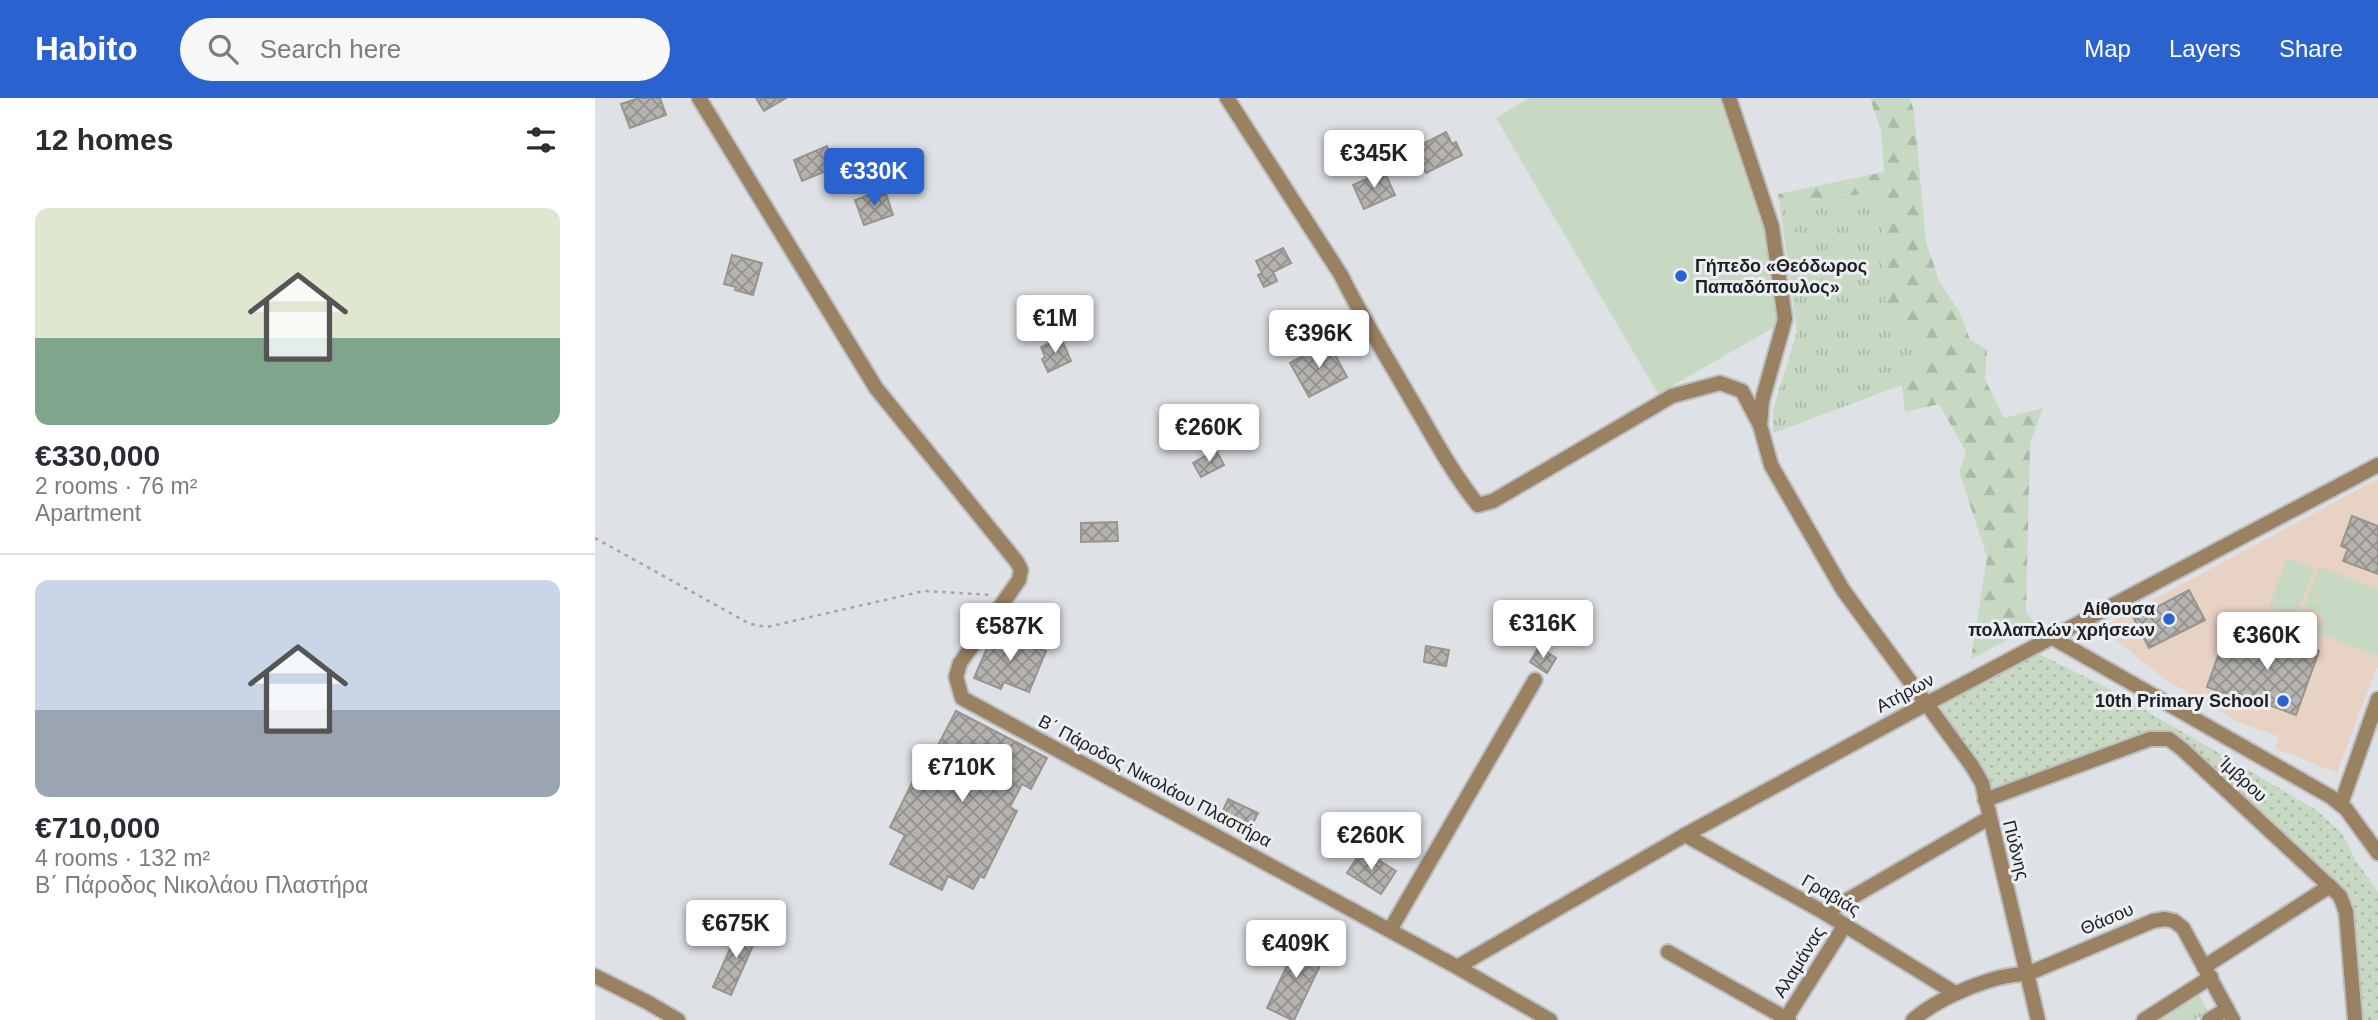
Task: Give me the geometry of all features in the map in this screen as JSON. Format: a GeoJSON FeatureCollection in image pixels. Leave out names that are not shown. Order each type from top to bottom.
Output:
{"type":"FeatureCollection","features":[{"type":"Feature","properties":{"kind":"street"},"geometry":{"type":"LineString","coordinates":[[699,98],[876,388],[1017,562],[1021,570],[1020,580],[1008,596]]}},
{"type":"Feature","properties":{"kind":"street"},"geometry":{"type":"LineString","coordinates":[[1227,98],[1341,275],[1463,487],[1478,505],[1493,501],[1672,396],[1720,383],[1742,391],[1760,425]]}},
{"type":"Feature","properties":{"kind":"street"},"geometry":{"type":"LineString","coordinates":[[1729,98],[1772,227],[1785,319],[1762,401],[1760,425]]}},
{"type":"Feature","properties":{"kind":"street","name":"Πύδνης"},"geometry":{"type":"LineString","coordinates":[[1760,425],[1771,465],[1843,590],[1982,783],[2038,1020]]}},
{"type":"Feature","properties":{"kind":"street","name":"Ατήρων"},"geometry":{"type":"LineString","coordinates":[[1457,967],[1685,835],[2051,637],[2378,465]]}},
{"type":"Feature","properties":{"kind":"street","name":"Β΄ Πάροδος Νικολάου Πλαστήρα"},"geometry":{"type":"LineString","coordinates":[[1008,596],[960,663],[956,677],[962,698],[1390,930],[1549,1020]]}},
{"type":"Feature","properties":{"kind":"street"},"geometry":{"type":"LineString","coordinates":[[2051,637],[2322,791],[2341,804],[2378,853]]}},
{"type":"Feature","properties":{"kind":"street"},"geometry":{"type":"LineString","coordinates":[[1390,930],[1535,680]]}},
{"type":"Feature","properties":{"kind":"street"},"geometry":{"type":"LineString","coordinates":[[2341,804],[2372,732],[2378,699]]}},
{"type":"Feature","properties":{"kind":"street","name":"Ίμβρου"},"geometry":{"type":"LineString","coordinates":[[1985,800],[2150,739],[2169,739],[2340,896],[2346,912],[2355,1020]]}},
{"type":"Feature","properties":{"kind":"street"},"geometry":{"type":"LineString","coordinates":[[1825,913],[1989,818]]}},
{"type":"Feature","properties":{"kind":"street","name":"Γραβιάς"},"geometry":{"type":"LineString","coordinates":[[1685,835],[1825,913],[1955,993]]}},
{"type":"Feature","properties":{"kind":"street"},"geometry":{"type":"LineString","coordinates":[[2144,1020],[2207,972],[2330,887]]}},
{"type":"Feature","properties":{"kind":"street","name":"Θάσου"},"geometry":{"type":"LineString","coordinates":[[1913,1020],[1938,1001],[1955,993],[2014,974],[2027,974],[2133,928],[2165,919],[2174,921],[2183,928],[2230,1014]]}},
{"type":"Feature","properties":{"kind":"street","name":"Αλαμάνας"},"geometry":{"type":"LineString","coordinates":[[1787,1019],[1845,925]]}},
{"type":"Feature","properties":{"kind":"street"},"geometry":{"type":"LineString","coordinates":[[1668,952],[1787,1019]]}},
{"type":"Feature","properties":{"kind":"street"},"geometry":{"type":"LineString","coordinates":[[595,976],[678,1020]]}},
{"type":"Feature","properties":{"kind":"street"},"geometry":{"type":"LineString","coordinates":[[2209,1020],[2230,1014]]}},
{"type":"Feature","properties":{"kind":"path"},"geometry":{"type":"LineString","coordinates":[[595,538],[750,624],[767,627],[924,591],[1008,596]]}},
{"type":"Feature","properties":{"kind":"shaded area"},"geometry":{"type":"Polygon","coordinates":[[[2378,479],[2378,668],[2337,773],[2275,748],[2278,736],[2238,722],[2165,679],[2101,628],[2378,479]]]}},
{"type":"Feature","properties":{"kind":"green space","name":"Γήπεδο «Θεόδωρος Παπαδόπουλος»"},"geometry":{"type":"Polygon","coordinates":[[[1529,98],[1720,98],[1767,226],[1778,325],[1658,394],[1496,118],[1529,98]]]}},
{"type":"Feature","properties":{"kind":"green space"},"geometry":{"type":"Polygon","coordinates":[[[1870,98],[1910,98],[1914,112],[1926,242],[1940,283],[1959,311],[1970,339],[1987,350],[1985,379],[2004,418],[2043,408],[2030,444],[2026,612],[2036,625],[1971,659],[1987,557],[1959,472],[1966,452],[1939,404],[1905,412],[1902,385],[1920,367],[1920,346],[1885,301],[1881,202],[1862,194],[1780,206],[1778,194],[1884,172],[1881,131],[1870,98]]]}},
{"type":"Feature","properties":{"kind":"green space"},"geometry":{"type":"Polygon","coordinates":[[[1862,194],[1881,202],[1885,301],[1920,346],[1920,367],[1902,385],[1773,433],[1773,409],[1797,332],[1780,206],[1862,194]]]}},
{"type":"Feature","properties":{"kind":"green space"},"geometry":{"type":"Polygon","coordinates":[[[2287,558],[2314,568],[2296,617],[2269,607],[2287,558]]]}},
{"type":"Feature","properties":{"kind":"green space"},"geometry":{"type":"Polygon","coordinates":[[[2319,567],[2378,589],[2378,656],[2318,633],[2325,615],[2304,607],[2319,567]]]}},
{"type":"Feature","properties":{"kind":"green space"},"geometry":{"type":"Polygon","coordinates":[[[2039,654],[2098,683],[2245,768],[2316,810],[2342,833],[2356,861],[2378,892],[2378,1020],[2352,1020],[2344,904],[2166,735],[2154,731],[1990,794],[1938,713],[1940,706],[2039,654]]]}},
{"type":"Feature","properties":{"kind":"green space"},"geometry":{"type":"Polygon","coordinates":[[[2197,990],[2208,1012],[2195,1020],[2148,1020],[2197,990]]]}},
{"type":"Feature","properties":{"kind":"building"},"geometry":{"type":"Polygon","coordinates":[[[639,98],[660,98],[666,115],[630,128],[621,104],[639,98]]]}},
{"type":"Feature","properties":{"kind":"building"},"geometry":{"type":"Polygon","coordinates":[[[756,98],[786,98],[764,111],[756,98]]]}},
{"type":"Feature","properties":{"kind":"building"},"geometry":{"type":"Polygon","coordinates":[[[1446,132],[1452,144],[1456,142],[1462,155],[1426,173],[1413,149],[1446,132]]]}},
{"type":"Feature","properties":{"kind":"building"},"geometry":{"type":"Polygon","coordinates":[[[827,146],[836,167],[802,181],[794,160],[827,146]]]}},
{"type":"Feature","properties":{"kind":"building"},"geometry":{"type":"Polygon","coordinates":[[[1384,171],[1395,195],[1364,209],[1353,185],[1384,171]]]}},
{"type":"Feature","properties":{"kind":"building"},"geometry":{"type":"Polygon","coordinates":[[[872,194],[873,198],[886,194],[893,215],[864,225],[855,200],[872,194]]]}},
{"type":"Feature","properties":{"kind":"building"},"geometry":{"type":"Polygon","coordinates":[[[1283,248],[1291,263],[1273,272],[1277,281],[1264,287],[1258,275],[1262,273],[1256,261],[1283,248]]]}},
{"type":"Feature","properties":{"kind":"building"},"geometry":{"type":"Polygon","coordinates":[[[732,255],[762,263],[753,295],[724,284],[732,255]]]}},
{"type":"Feature","properties":{"kind":"building"},"geometry":{"type":"Polygon","coordinates":[[[1061,338],[1071,361],[1048,372],[1042,359],[1045,357],[1041,347],[1061,338]]]}},
{"type":"Feature","properties":{"kind":"building"},"geometry":{"type":"Polygon","coordinates":[[[1328,342],[1347,377],[1309,397],[1290,363],[1328,342]]]}},
{"type":"Feature","properties":{"kind":"building"},"geometry":{"type":"Polygon","coordinates":[[[1216,450],[1224,465],[1201,477],[1193,463],[1216,450]]]}},
{"type":"Feature","properties":{"kind":"building"},"geometry":{"type":"Polygon","coordinates":[[[2352,516],[2378,526],[2378,574],[2343,561],[2348,549],[2341,546],[2352,516]]]}},
{"type":"Feature","properties":{"kind":"building"},"geometry":{"type":"Polygon","coordinates":[[[1117,522],[1118,541],[1081,542],[1081,523],[1117,522]]]}},
{"type":"Feature","properties":{"kind":"building","name":"Αίθουσα πολλαπλών χρήσεων"},"geometry":{"type":"Polygon","coordinates":[[[2189,590],[2205,620],[2149,648],[2134,619],[2189,590]]]}},
{"type":"Feature","properties":{"kind":"building"},"geometry":{"type":"Polygon","coordinates":[[[2278,626],[2313,638],[2310,647],[2319,651],[2296,715],[2258,701],[2256,705],[2207,687],[2223,642],[2267,658],[2278,626]]]}},
{"type":"Feature","properties":{"kind":"building"},"geometry":{"type":"Polygon","coordinates":[[[995,630],[1046,651],[1029,692],[1004,682],[1001,689],[974,678],[995,630]]]}},
{"type":"Feature","properties":{"kind":"building"},"geometry":{"type":"Polygon","coordinates":[[[1426,646],[1449,650],[1446,666],[1424,662],[1426,646]]]}},
{"type":"Feature","properties":{"kind":"building"},"geometry":{"type":"Polygon","coordinates":[[[1539,647],[1556,658],[1547,673],[1530,662],[1539,647]]]}},
{"type":"Feature","properties":{"kind":"building"},"geometry":{"type":"Polygon","coordinates":[[[956,711],[1047,758],[1031,789],[1022,784],[1010,807],[1017,811],[984,878],[980,876],[973,889],[948,876],[942,890],[890,864],[905,835],[890,827],[922,763],[927,766],[956,711]]]}},
{"type":"Feature","properties":{"kind":"building"},"geometry":{"type":"Polygon","coordinates":[[[1228,799],[1258,813],[1248,833],[1219,820],[1228,799]]]}},
{"type":"Feature","properties":{"kind":"building"},"geometry":{"type":"Polygon","coordinates":[[[1362,850],[1396,871],[1381,894],[1347,873],[1362,850]]]}},
{"type":"Feature","properties":{"kind":"building"},"geometry":{"type":"Polygon","coordinates":[[[741,924],[759,932],[731,995],[713,987],[741,924]]]}},
{"type":"Feature","properties":{"kind":"building"},"geometry":{"type":"Polygon","coordinates":[[[1299,940],[1326,953],[1292,1020],[1267,1008],[1299,940]]]}},
{"type":"Feature","properties":{"kind":"place","name":"Γήπεδο «Θεόδωρος Παπαδόπουλος»"},"geometry":{"type":"Point","coordinates":[1681,276]}},
{"type":"Feature","properties":{"kind":"place","name":"Αίθουσα πολλαπλών χρήσεων"},"geometry":{"type":"Point","coordinates":[2169,619]}},
{"type":"Feature","properties":{"kind":"place","name":"10th Primary School"},"geometry":{"type":"Point","coordinates":[2283,701]}}]}
